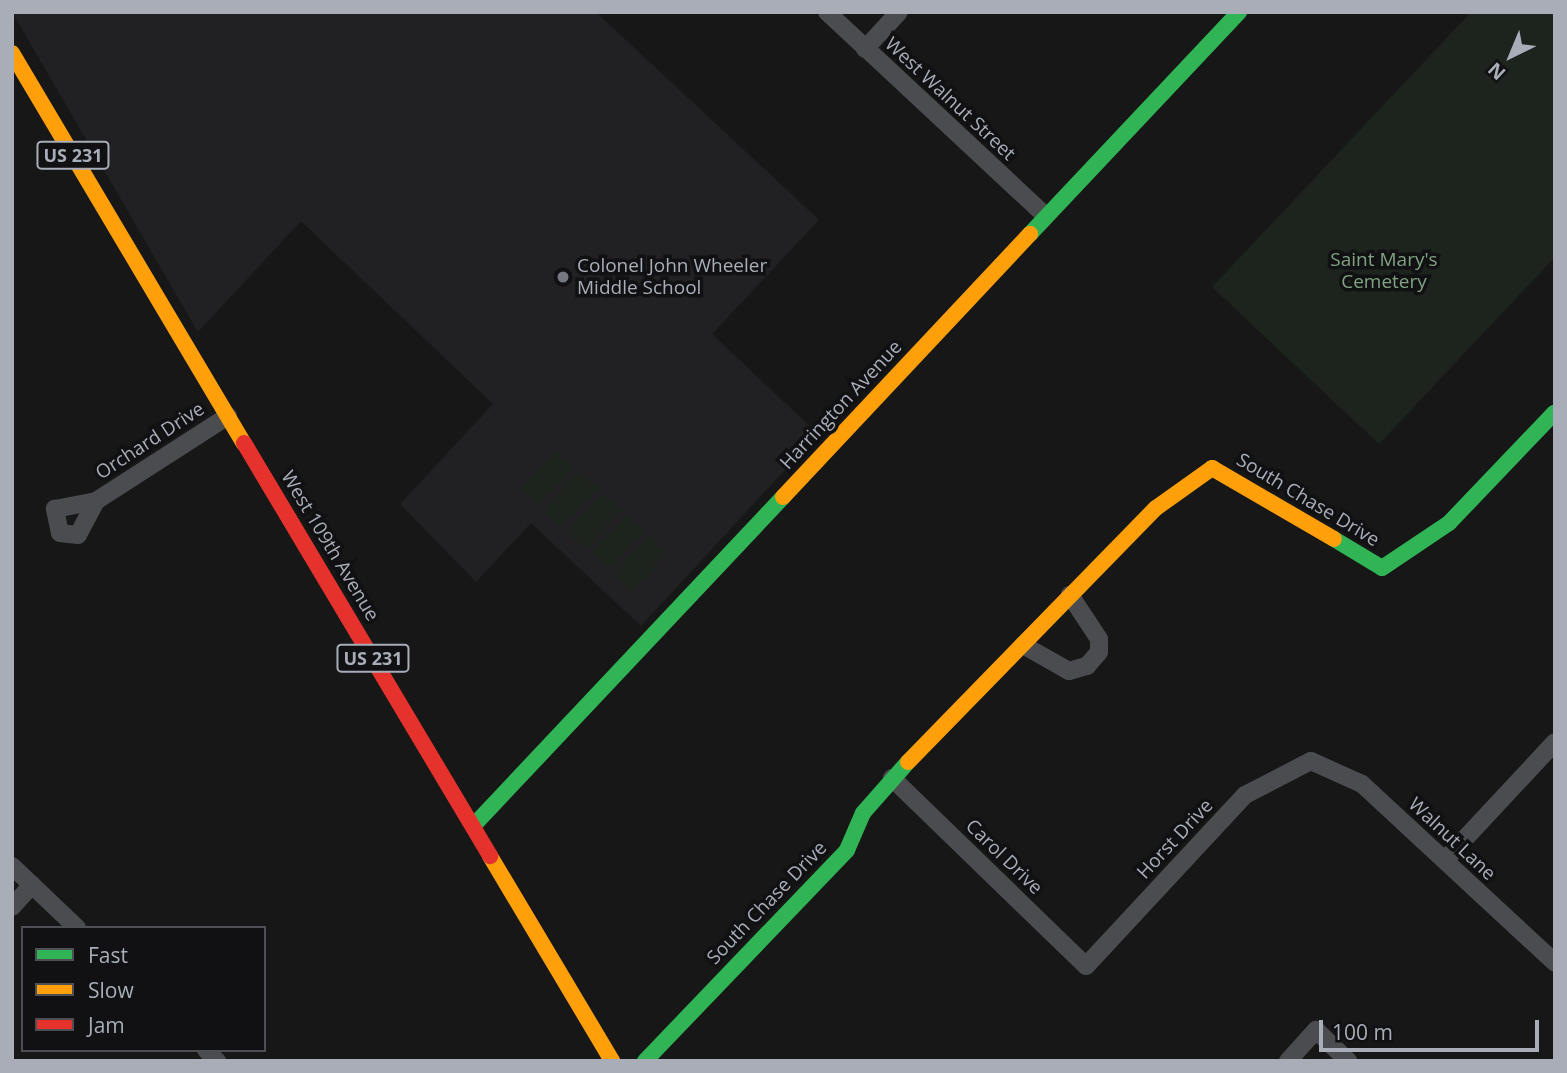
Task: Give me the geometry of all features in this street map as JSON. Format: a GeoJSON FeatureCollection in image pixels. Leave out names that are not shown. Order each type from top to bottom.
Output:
{"type":"FeatureCollection","features":[{"type":"Feature","properties":{"kind":"street","name":"West Walnut Street"},"geometry":{"type":"LineString","coordinates":[[827,12],[1045,215]]}},
{"type":"Feature","properties":{"kind":"street"},"geometry":{"type":"LineString","coordinates":[[864,48],[899,12]]}},
{"type":"Feature","properties":{"kind":"street","name":"Harrington Avenue"},"geometry":{"type":"LineString","coordinates":[[474,825],[1045,215],[1239,12]]}},
{"type":"Feature","properties":{"kind":"street","name":"West 109th Avenue"},"geometry":{"type":"LineString","coordinates":[[12,52],[474,825],[608,1059]]}},
{"type":"Feature","properties":{"kind":"street","name":"South Chase Drive"},"geometry":{"type":"LineString","coordinates":[[645,1061],[847,850],[863,813],[892,778],[1156,508],[1212,468],[1382,568],[1449,523],[1555,412]]}},
{"type":"Feature","properties":{"kind":"street","name":"Orchard Drive"},"geometry":{"type":"LineString","coordinates":[[96,501],[228,416]]}},
{"type":"Feature","properties":{"kind":"street"},"geometry":{"type":"LineString","coordinates":[[1023,645],[1069,671],[1087,666],[1099,652],[1099,639],[1069,595]]}},
{"type":"Feature","properties":{"kind":"street"},"geometry":{"type":"LineString","coordinates":[[1445,860],[1555,741]]}},
{"type":"Feature","properties":{"kind":"street","name":"Walnut Lane"},"geometry":{"type":"LineString","coordinates":[[1311,761],[1362,784],[1555,963]]}},
{"type":"Feature","properties":{"kind":"street","name":"Horst Drive"},"geometry":{"type":"LineString","coordinates":[[1086,966],[1245,795],[1311,761]]}},
{"type":"Feature","properties":{"kind":"street","name":"Carol Drive"},"geometry":{"type":"LineString","coordinates":[[892,778],[1086,966]]}},
{"type":"Feature","properties":{"kind":"street"},"geometry":{"type":"LineString","coordinates":[[12,866],[75,926]]}},
{"type":"Feature","properties":{"kind":"street"},"geometry":{"type":"LineString","coordinates":[[12,907],[32,885]]}},
{"type":"Feature","properties":{"kind":"street"},"geometry":{"type":"LineString","coordinates":[[1288,1061],[1316,1030],[1348,1061]]}},
{"type":"Feature","properties":{"kind":"shaded area","name":"Colonel John Wheeler Middle School"},"geometry":{"type":"Polygon","coordinates":[[[12,12],[596,12],[819,220],[712,334],[818,434],[641,626],[531,523],[476,582],[400,504],[493,404],[301,221],[198,332],[12,12]]]}},
{"type":"Feature","properties":{"kind":"green space","name":"Saint Mary's Cemetery"},"geometry":{"type":"Polygon","coordinates":[[[1471,12],[1555,12],[1555,257],[1379,444],[1212,287],[1471,12]]]}},
{"type":"Feature","properties":{"kind":"green space"},"geometry":{"type":"Polygon","coordinates":[[[556,450],[574,467],[538,505],[520,489],[556,450]]]}},
{"type":"Feature","properties":{"kind":"green space"},"geometry":{"type":"Polygon","coordinates":[[[579,471],[597,488],[561,527],[543,510],[579,471]]]}},
{"type":"Feature","properties":{"kind":"green space"},"geometry":{"type":"Polygon","coordinates":[[[603,493],[621,510],[585,549],[567,532],[603,493]]]}},
{"type":"Feature","properties":{"kind":"green space"},"geometry":{"type":"Polygon","coordinates":[[[626,515],[644,531],[608,570],[590,553],[626,515]]]}},
{"type":"Feature","properties":{"kind":"green space"},"geometry":{"type":"Polygon","coordinates":[[[649,536],[667,553],[631,591],[613,575],[649,536]]]}},
{"type":"Feature","properties":{"kind":"traffic: fast"},"geometry":{"type":"LineString","coordinates":[[1030,234],[1239,12]]}},
{"type":"Feature","properties":{"kind":"traffic: fast"},"geometry":{"type":"LineString","coordinates":[[1334,539],[1382,568],[1449,523],[1555,412]]}},
{"type":"Feature","properties":{"kind":"traffic: fast"},"geometry":{"type":"LineString","coordinates":[[474,825],[783,497]]}},
{"type":"Feature","properties":{"kind":"traffic: fast"},"geometry":{"type":"LineString","coordinates":[[645,1061],[847,850],[863,813],[908,762]]}},
{"type":"Feature","properties":{"kind":"traffic: slow"},"geometry":{"type":"LineString","coordinates":[[12,53],[244,443]]}},
{"type":"Feature","properties":{"kind":"traffic: slow"},"geometry":{"type":"LineString","coordinates":[[783,497],[1030,234]]}},
{"type":"Feature","properties":{"kind":"traffic: slow"},"geometry":{"type":"LineString","coordinates":[[908,762],[1156,508],[1212,468],[1334,539]]}},
{"type":"Feature","properties":{"kind":"traffic: slow"},"geometry":{"type":"LineString","coordinates":[[490,856],[612,1061]]}},
{"type":"Feature","properties":{"kind":"traffic: jam"},"geometry":{"type":"LineString","coordinates":[[244,443],[490,856]]}},
{"type":"Feature","properties":{"kind":"place","name":"Colonel John Wheeler Middle School"},"geometry":{"type":"Point","coordinates":[563,277]}}]}
